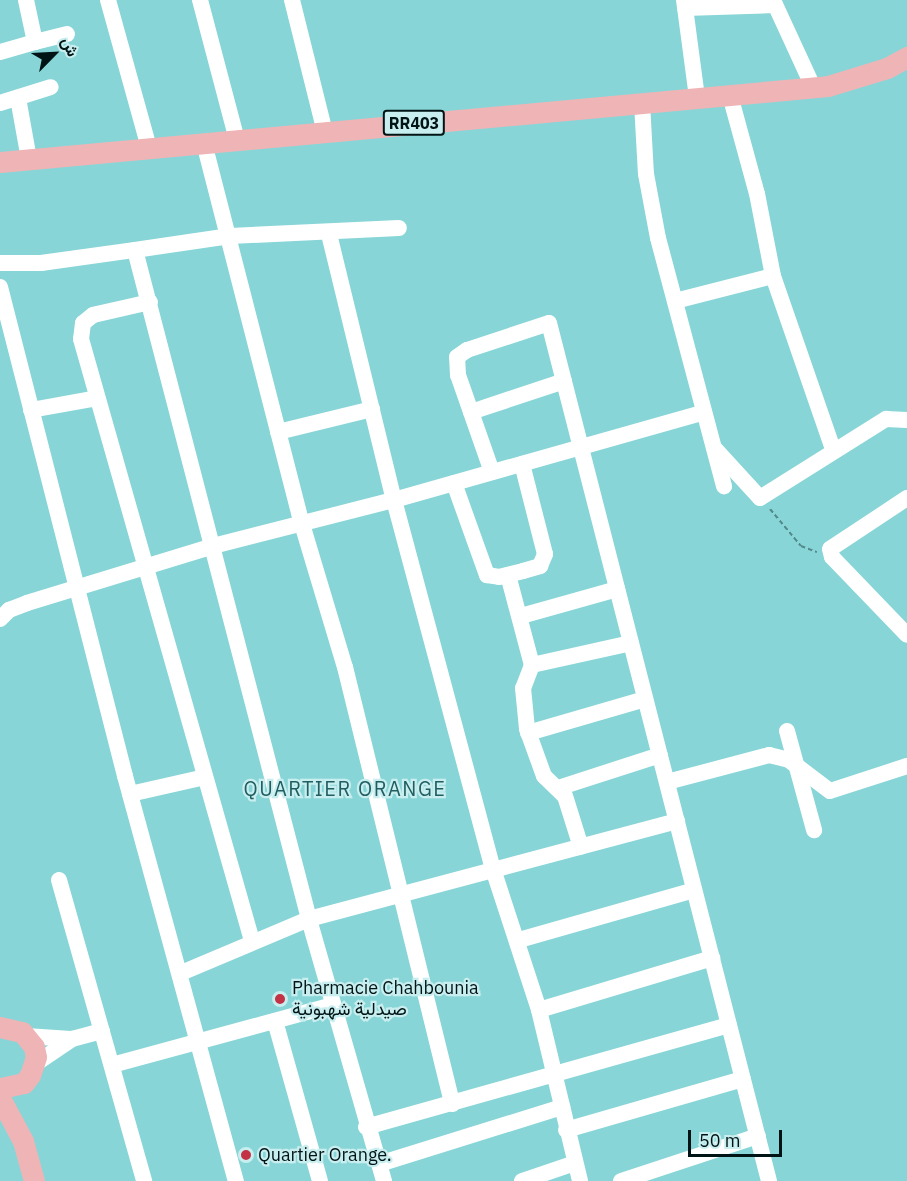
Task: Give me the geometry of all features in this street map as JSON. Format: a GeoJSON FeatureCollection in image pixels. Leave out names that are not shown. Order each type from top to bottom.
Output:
{"type":"FeatureCollection","features":[{"type":"Feature","properties":{"kind":"main road","name":"RR403"},"geometry":{"type":"LineString","coordinates":[[820,86],[907,45]]}},
{"type":"Feature","properties":{"kind":"main road","name":"RR403"},"geometry":{"type":"LineString","coordinates":[[0,162],[820,86],[887,68],[907,57]]}},
{"type":"Feature","properties":{"kind":"main road"},"geometry":{"type":"LineString","coordinates":[[9,1026],[34,1047],[23,1140]]}},
{"type":"Feature","properties":{"kind":"main road"},"geometry":{"type":"LineString","coordinates":[[0,1088],[15,1087],[31,1071]]}},
{"type":"Feature","properties":{"kind":"main road"},"geometry":{"type":"LineString","coordinates":[[0,1098],[23,1140],[34,1181]]}},
{"type":"Feature","properties":{"kind":"street"},"geometry":{"type":"LineString","coordinates":[[26,0],[35,42]]}},
{"type":"Feature","properties":{"kind":"street"},"geometry":{"type":"LineString","coordinates":[[108,0],[148,148]]}},
{"type":"Feature","properties":{"kind":"street"},"geometry":{"type":"LineString","coordinates":[[200,0],[237,140]]}},
{"type":"Feature","properties":{"kind":"street"},"geometry":{"type":"LineString","coordinates":[[292,0],[325,132]]}},
{"type":"Feature","properties":{"kind":"street"},"geometry":{"type":"LineString","coordinates":[[697,98],[685,4],[774,2],[820,86]]}},
{"type":"Feature","properties":{"kind":"street"},"geometry":{"type":"LineString","coordinates":[[0,52],[67,34]]}},
{"type":"Feature","properties":{"kind":"street"},"geometry":{"type":"LineString","coordinates":[[0,104],[51,87]]}},
{"type":"Feature","properties":{"kind":"street"},"geometry":{"type":"LineString","coordinates":[[730,95],[757,194],[773,276],[833,449]]}},
{"type":"Feature","properties":{"kind":"street"},"geometry":{"type":"LineString","coordinates":[[18,98],[29,159]]}},
{"type":"Feature","properties":{"kind":"street"},"geometry":{"type":"LineString","coordinates":[[642,103],[646,174],[675,301],[724,486]]}},
{"type":"Feature","properties":{"kind":"street"},"geometry":{"type":"LineString","coordinates":[[204,143],[230,236],[302,524],[345,667],[452,1104]]}},
{"type":"Feature","properties":{"kind":"street"},"geometry":{"type":"LineString","coordinates":[[0,263],[40,263],[230,236],[329,234],[399,228]]}},
{"type":"Feature","properties":{"kind":"street"},"geometry":{"type":"LineString","coordinates":[[329,234],[394,500],[493,869],[519,940],[539,1010],[580,1181]]}},
{"type":"Feature","properties":{"kind":"street"},"geometry":{"type":"LineString","coordinates":[[135,250],[309,919],[366,1127],[384,1181]]}},
{"type":"Feature","properties":{"kind":"street"},"geometry":{"type":"LineString","coordinates":[[675,301],[773,276]]}},
{"type":"Feature","properties":{"kind":"street"},"geometry":{"type":"LineString","coordinates":[[0,287],[130,794],[181,973],[236,1181]]}},
{"type":"Feature","properties":{"kind":"street"},"geometry":{"type":"LineString","coordinates":[[150,302],[93,315],[83,323],[81,339],[143,567],[252,941]]}},
{"type":"Feature","properties":{"kind":"street"},"geometry":{"type":"LineString","coordinates":[[492,472],[456,364],[457,357],[467,350],[549,323],[769,1181]]}},
{"type":"Feature","properties":{"kind":"street"},"geometry":{"type":"LineString","coordinates":[[471,412],[564,381]]}},
{"type":"Feature","properties":{"kind":"street"},"geometry":{"type":"LineString","coordinates":[[31,410],[97,398]]}},
{"type":"Feature","properties":{"kind":"street"},"geometry":{"type":"LineString","coordinates":[[279,432],[372,410]]}},
{"type":"Feature","properties":{"kind":"street"},"geometry":{"type":"LineString","coordinates":[[0,619],[9,610],[213,546],[394,500],[704,412]]}},
{"type":"Feature","properties":{"kind":"street"},"geometry":{"type":"LineString","coordinates":[[714,448],[760,498],[833,449],[886,419],[907,420]]}},
{"type":"Feature","properties":{"kind":"street"},"geometry":{"type":"LineString","coordinates":[[454,483],[487,575],[508,575],[540,566],[545,559],[522,464]]}},
{"type":"Feature","properties":{"kind":"street"},"geometry":{"type":"LineString","coordinates":[[907,498],[832,545],[830,553],[907,635]]}},
{"type":"Feature","properties":{"kind":"street"},"geometry":{"type":"LineString","coordinates":[[508,575],[521,616],[532,665],[523,688],[528,733],[544,776],[558,788],[571,808],[581,847]]}},
{"type":"Feature","properties":{"kind":"street"},"geometry":{"type":"LineString","coordinates":[[521,616],[617,589]]}},
{"type":"Feature","properties":{"kind":"street"},"geometry":{"type":"LineString","coordinates":[[532,665],[631,643]]}},
{"type":"Feature","properties":{"kind":"street"},"geometry":{"type":"LineString","coordinates":[[528,733],[645,699]]}},
{"type":"Feature","properties":{"kind":"street"},"geometry":{"type":"LineString","coordinates":[[787,731],[814,830]]}},
{"type":"Feature","properties":{"kind":"street"},"geometry":{"type":"LineString","coordinates":[[558,788],[660,755]]}},
{"type":"Feature","properties":{"kind":"street"},"geometry":{"type":"LineString","coordinates":[[667,782],[751,757],[780,756],[830,791],[907,766]]}},
{"type":"Feature","properties":{"kind":"street"},"geometry":{"type":"LineString","coordinates":[[130,794],[206,777]]}},
{"type":"Feature","properties":{"kind":"street"},"geometry":{"type":"LineString","coordinates":[[181,973],[252,941],[309,919],[676,821]]}},
{"type":"Feature","properties":{"kind":"street"},"geometry":{"type":"LineString","coordinates":[[59,880],[144,1181]]}},
{"type":"Feature","properties":{"kind":"street"},"geometry":{"type":"LineString","coordinates":[[519,940],[694,890]]}},
{"type":"Feature","properties":{"kind":"street"},"geometry":{"type":"LineString","coordinates":[[539,1010],[712,958]]}},
{"type":"Feature","properties":{"kind":"street"},"geometry":{"type":"LineString","coordinates":[[112,1065],[333,1005]]}},
{"type":"Feature","properties":{"kind":"street"},"geometry":{"type":"LineString","coordinates":[[275,1021],[320,1181]]}},
{"type":"Feature","properties":{"kind":"street"},"geometry":{"type":"LineString","coordinates":[[366,1127],[555,1077],[729,1025]]}},
{"type":"Feature","properties":{"kind":"street"},"geometry":{"type":"LineString","coordinates":[[9,1026],[72,1039]]}},
{"type":"Feature","properties":{"kind":"street"},"geometry":{"type":"LineString","coordinates":[[31,1071],[72,1039],[102,1031]]}},
{"type":"Feature","properties":{"kind":"street"},"geometry":{"type":"LineString","coordinates":[[566,1130],[743,1079]]}},
{"type":"Feature","properties":{"kind":"street"},"geometry":{"type":"LineString","coordinates":[[379,1164],[562,1107]]}},
{"type":"Feature","properties":{"kind":"street"},"geometry":{"type":"LineString","coordinates":[[621,1181],[758,1136]]}},
{"type":"Feature","properties":{"kind":"street"},"geometry":{"type":"LineString","coordinates":[[522,1181],[575,1162]]}},
{"type":"Feature","properties":{"kind":"path"},"geometry":{"type":"LineString","coordinates":[[760,498],[806,550],[830,553]]}},
{"type":"Feature","properties":{"kind":"place","name":"Pharmacie Chahbounia صيدلية شهبونية"},"geometry":{"type":"Point","coordinates":[280,999]}},
{"type":"Feature","properties":{"kind":"place","name":"Quartier Orange."},"geometry":{"type":"Point","coordinates":[246,1155]}},
{"type":"Feature","properties":{"kind":"district","name":"QUARTIER ORANGE"},"geometry":{"type":"Point","coordinates":[345,788]}}]}
